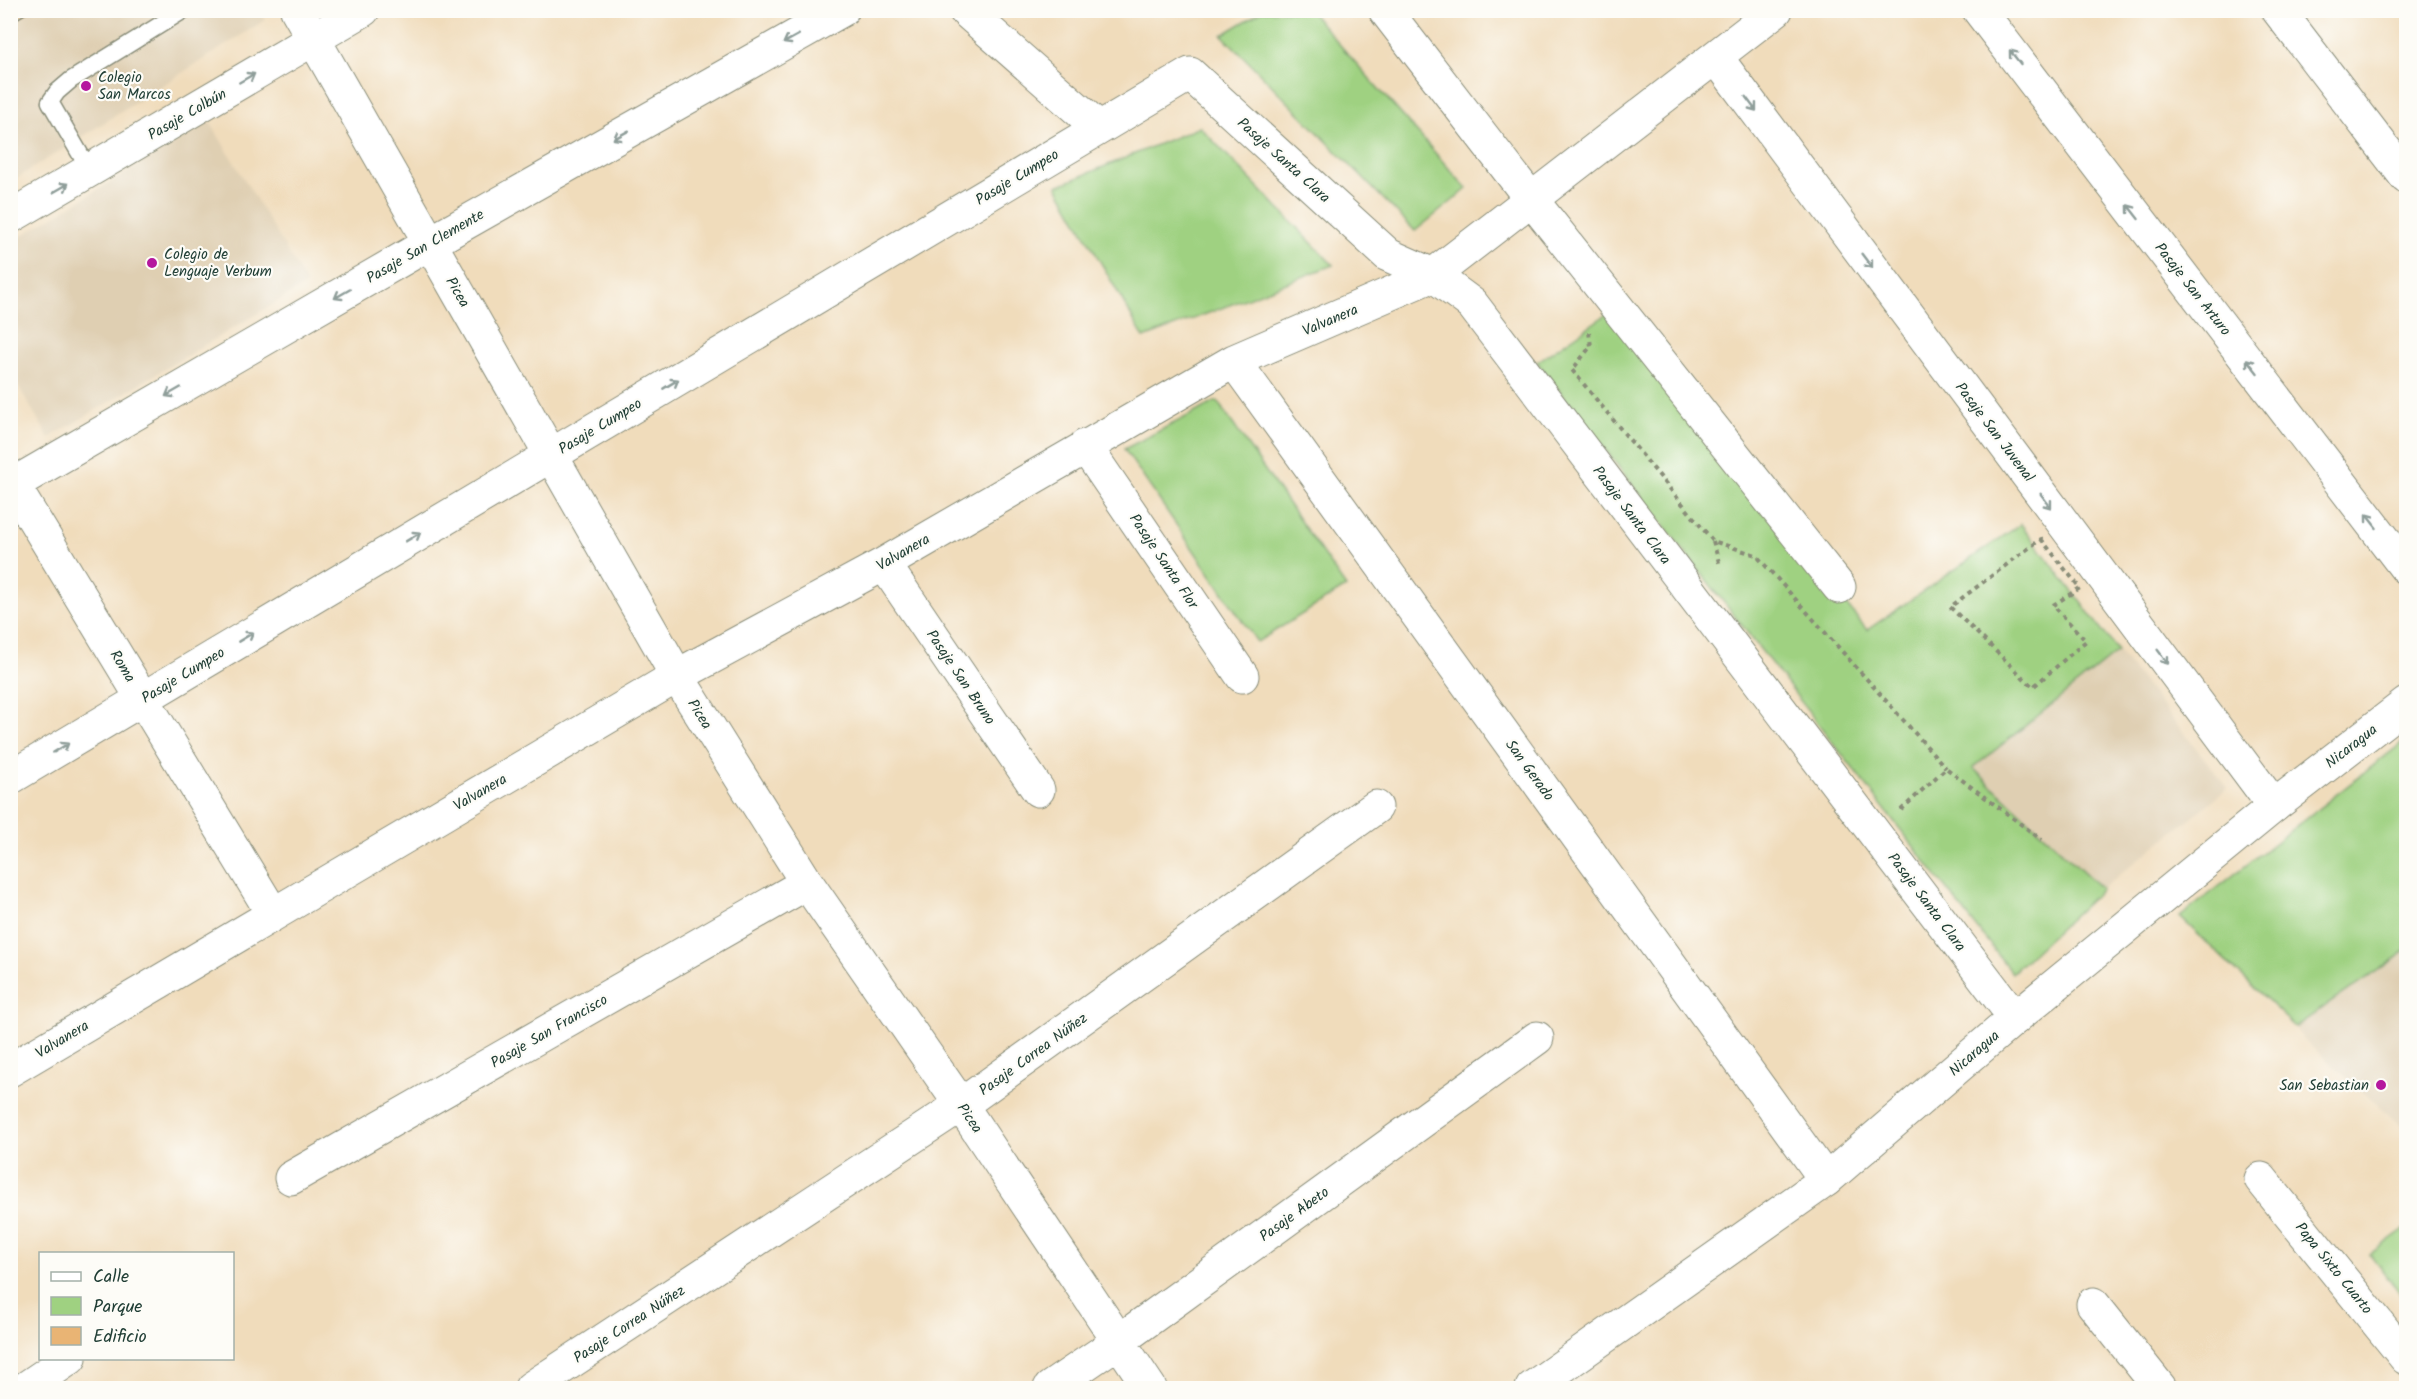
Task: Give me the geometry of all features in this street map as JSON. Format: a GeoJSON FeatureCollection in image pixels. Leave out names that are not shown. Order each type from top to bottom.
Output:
{"type":"FeatureCollection","features":[{"type":"Feature","properties":{"kind":"street","name":"Picea"},"geometry":{"type":"LineString","coordinates":[[297,10],[677,676],[807,883],[962,1105],[1150,1389]]}},
{"type":"Feature","properties":{"kind":"street","name":"Pasaje Colbún"},"geometry":{"type":"LineString","coordinates":[[10,217],[363,10]]}},
{"type":"Feature","properties":{"kind":"street","name":"Pasaje San Clemente"},"geometry":{"type":"LineString","coordinates":[[11,483],[842,10]]}},
{"type":"Feature","properties":{"kind":"street"},"geometry":{"type":"LineString","coordinates":[[965,10],[1099,128]]}},
{"type":"Feature","properties":{"kind":"street"},"geometry":{"type":"LineString","coordinates":[[1385,10],[1606,294],[1839,587]]}},
{"type":"Feature","properties":{"kind":"street","name":"Valvanera"},"geometry":{"type":"LineString","coordinates":[[10,1070],[677,676],[884,564],[1234,361],[1433,275],[1776,10]]}},
{"type":"Feature","properties":{"kind":"street","name":"Pasaje San Arturo"},"geometry":{"type":"LineString","coordinates":[[1979,10],[2406,568]]}},
{"type":"Feature","properties":{"kind":"street"},"geometry":{"type":"LineString","coordinates":[[2278,10],[2406,177]]}},
{"type":"Feature","properties":{"kind":"street","name":"Pasaje San Juvenal"},"geometry":{"type":"LineString","coordinates":[[1716,57],[2274,806]]}},
{"type":"Feature","properties":{"kind":"street","name":"Pasaje Cumpeo"},"geometry":{"type":"LineString","coordinates":[[10,778],[1190,74]]}},
{"type":"Feature","properties":{"kind":"street","name":"Pasaje Santa Clara"},"geometry":{"type":"LineString","coordinates":[[1190,74],[1389,255],[1433,275],[1472,304],[2015,1018]]}},
{"type":"Feature","properties":{"kind":"street","name":"San Gerado"},"geometry":{"type":"LineString","coordinates":[[1234,361],[1826,1180]]}},
{"type":"Feature","properties":{"kind":"street","name":"Pasaje Santa Flor"},"geometry":{"type":"LineString","coordinates":[[1086,446],[1242,676]]}},
{"type":"Feature","properties":{"kind":"street","name":"Roma"},"geometry":{"type":"LineString","coordinates":[[11,483],[273,914]]}},
{"type":"Feature","properties":{"kind":"street","name":"Pasaje San Bruno"},"geometry":{"type":"LineString","coordinates":[[884,564],[1038,789]]}},
{"type":"Feature","properties":{"kind":"street","name":"Nicaragua"},"geometry":{"type":"LineString","coordinates":[[1532,1389],[1826,1180],[2015,1018],[2274,806],[2406,704]]}},
{"type":"Feature","properties":{"kind":"street","name":"Pasaje Correa Núñez"},"geometry":{"type":"LineString","coordinates":[[531,1389],[962,1105],[1376,807]]}},
{"type":"Feature","properties":{"kind":"street","name":"Pasaje San Francisco"},"geometry":{"type":"LineString","coordinates":[[291,1178],[807,883]]}},
{"type":"Feature","properties":{"kind":"street","name":"Pasaje Abeto"},"geometry":{"type":"LineString","coordinates":[[1050,1389],[1537,1038]]}},
{"type":"Feature","properties":{"kind":"street","name":"Papa Sixto Cuarto"},"geometry":{"type":"LineString","coordinates":[[2261,1179],[2406,1358]]}},
{"type":"Feature","properties":{"kind":"street"},"geometry":{"type":"LineString","coordinates":[[2093,1304],[2160,1389]]}},
{"type":"Feature","properties":{"kind":"street"},"geometry":{"type":"LineString","coordinates":[[26,1389],[69,1360]]}},
{"type":"Feature","properties":{"kind":"lane"},"geometry":{"type":"LineString","coordinates":[[90,171],[50,102],[57,92],[71,80],[184,10]]}},
{"type":"Feature","properties":{"kind":"path"},"geometry":{"type":"LineString","coordinates":[[1606,294],[1588,328],[1591,345],[1572,370],[1713,541],[1756,555],[1946,768],[2042,840]]}},
{"type":"Feature","properties":{"kind":"path"},"geometry":{"type":"LineString","coordinates":[[2041,539],[2080,588],[2053,605],[2086,641],[2032,687],[1950,607],[2041,539]]}},
{"type":"Feature","properties":{"kind":"path"},"geometry":{"type":"LineString","coordinates":[[1876,836],[1946,768]]}},
{"type":"Feature","properties":{"kind":"shaded area","name":"Colegio San Marcos"},"geometry":{"type":"Polygon","coordinates":[[[11,11],[259,11],[265,20],[11,182],[11,11]]]}},
{"type":"Feature","properties":{"kind":"shaded area","name":"Colegio de Lenguaje Verbum"},"geometry":{"type":"Polygon","coordinates":[[[210,122],[307,284],[49,438],[11,374],[11,242],[210,122]]]}},
{"type":"Feature","properties":{"kind":"shaded area"},"geometry":{"type":"Polygon","coordinates":[[[2118,651],[2228,788],[2102,889],[1973,768],[2118,651]]]}},
{"type":"Feature","properties":{"kind":"shaded area","name":"San Sebastian"},"geometry":{"type":"Polygon","coordinates":[[[2406,951],[2406,1130],[2303,1039],[2295,1027],[2406,951]]]}},
{"type":"Feature","properties":{"kind":"green space"},"geometry":{"type":"Polygon","coordinates":[[[1262,11],[1310,11],[1467,189],[1415,231],[1222,35],[1262,11]]]}},
{"type":"Feature","properties":{"kind":"green space"},"geometry":{"type":"Polygon","coordinates":[[[1200,127],[1333,265],[1144,338],[1057,186],[1200,127]]]}},
{"type":"Feature","properties":{"kind":"green space"},"geometry":{"type":"Polygon","coordinates":[[[1607,314],[1867,630],[2021,524],[2118,651],[1973,768],[2102,889],[2012,973],[1537,362],[1607,314]]]}},
{"type":"Feature","properties":{"kind":"green space"},"geometry":{"type":"Polygon","coordinates":[[[1217,401],[1346,587],[1257,642],[1124,449],[1217,401]]]}},
{"type":"Feature","properties":{"kind":"green space"},"geometry":{"type":"Polygon","coordinates":[[[2406,740],[2406,951],[2295,1027],[2180,917],[2406,740]]]}},
{"type":"Feature","properties":{"kind":"green space"},"geometry":{"type":"Polygon","coordinates":[[[2406,1228],[2406,1302],[2370,1254],[2406,1228]]]}},
{"type":"Feature","properties":{"kind":"building"},"geometry":{"type":"Polygon","coordinates":[[[10,10],[32,10],[10,23],[10,10]]]}},
{"type":"Feature","properties":{"kind":"place","name":"Colegio San Marcos"},"geometry":{"type":"Point","coordinates":[86,86]}},
{"type":"Feature","properties":{"kind":"place","name":"Colegio de Lenguaje Verbum"},"geometry":{"type":"Point","coordinates":[152,263]}},
{"type":"Feature","properties":{"kind":"place","name":"San Sebastian"},"geometry":{"type":"Point","coordinates":[2381,1085]}}]}
